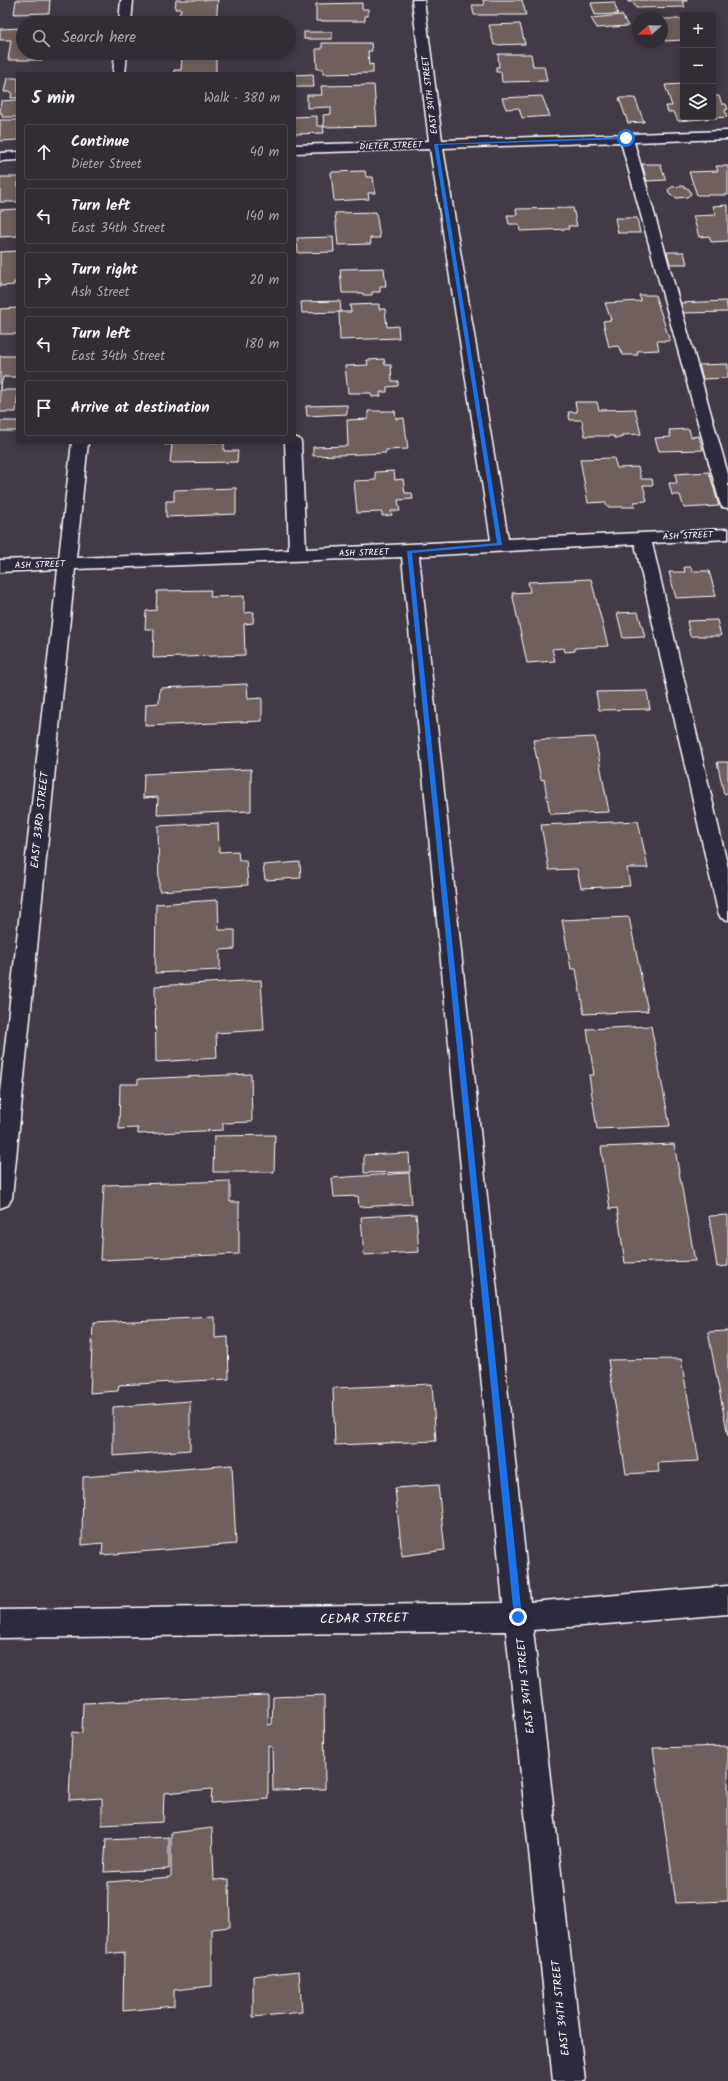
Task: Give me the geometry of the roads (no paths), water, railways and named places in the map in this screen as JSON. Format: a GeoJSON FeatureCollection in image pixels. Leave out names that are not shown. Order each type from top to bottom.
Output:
{"type":"FeatureCollection","features":[{"type":"Feature","properties":{"kind":"street"},"geometry":{"type":"LineString","coordinates":[[126,16],[127,0]]}},
{"type":"Feature","properties":{"kind":"street","name":"EAST 34TH STREET"},"geometry":{"type":"LineString","coordinates":[[418,0],[436,144],[500,545]]}},
{"type":"Feature","properties":{"kind":"street"},"geometry":{"type":"LineString","coordinates":[[119,72],[120,60]]}},
{"type":"Feature","properties":{"kind":"street","name":"DIETER STREET"},"geometry":{"type":"LineString","coordinates":[[296,149],[728,135]]}},
{"type":"Feature","properties":{"kind":"street"},"geometry":{"type":"LineString","coordinates":[[626,138],[728,502]]}},
{"type":"Feature","properties":{"kind":"street"},"geometry":{"type":"LineString","coordinates":[[0,157],[16,156]]}},
{"type":"Feature","properties":{"kind":"street","name":"EAST 33RD STREET"},"geometry":{"type":"LineString","coordinates":[[0,1198],[80,444]]}},
{"type":"Feature","properties":{"kind":"street"},"geometry":{"type":"LineString","coordinates":[[293,444],[298,555]]}},
{"type":"Feature","properties":{"kind":"street","name":"ASH STREET"},"geometry":{"type":"LineString","coordinates":[[0,566],[410,551],[728,534]]}},
{"type":"Feature","properties":{"kind":"street"},"geometry":{"type":"LineString","coordinates":[[642,538],[728,912]]}},
{"type":"Feature","properties":{"kind":"street","name":"EAST 34TH STREET"},"geometry":{"type":"LineString","coordinates":[[410,551],[518,1617],[569,2081]]}},
{"type":"Feature","properties":{"kind":"street","name":"CEDAR STREET"},"geometry":{"type":"LineString","coordinates":[[0,1624],[518,1617],[728,1600]]}}]}
